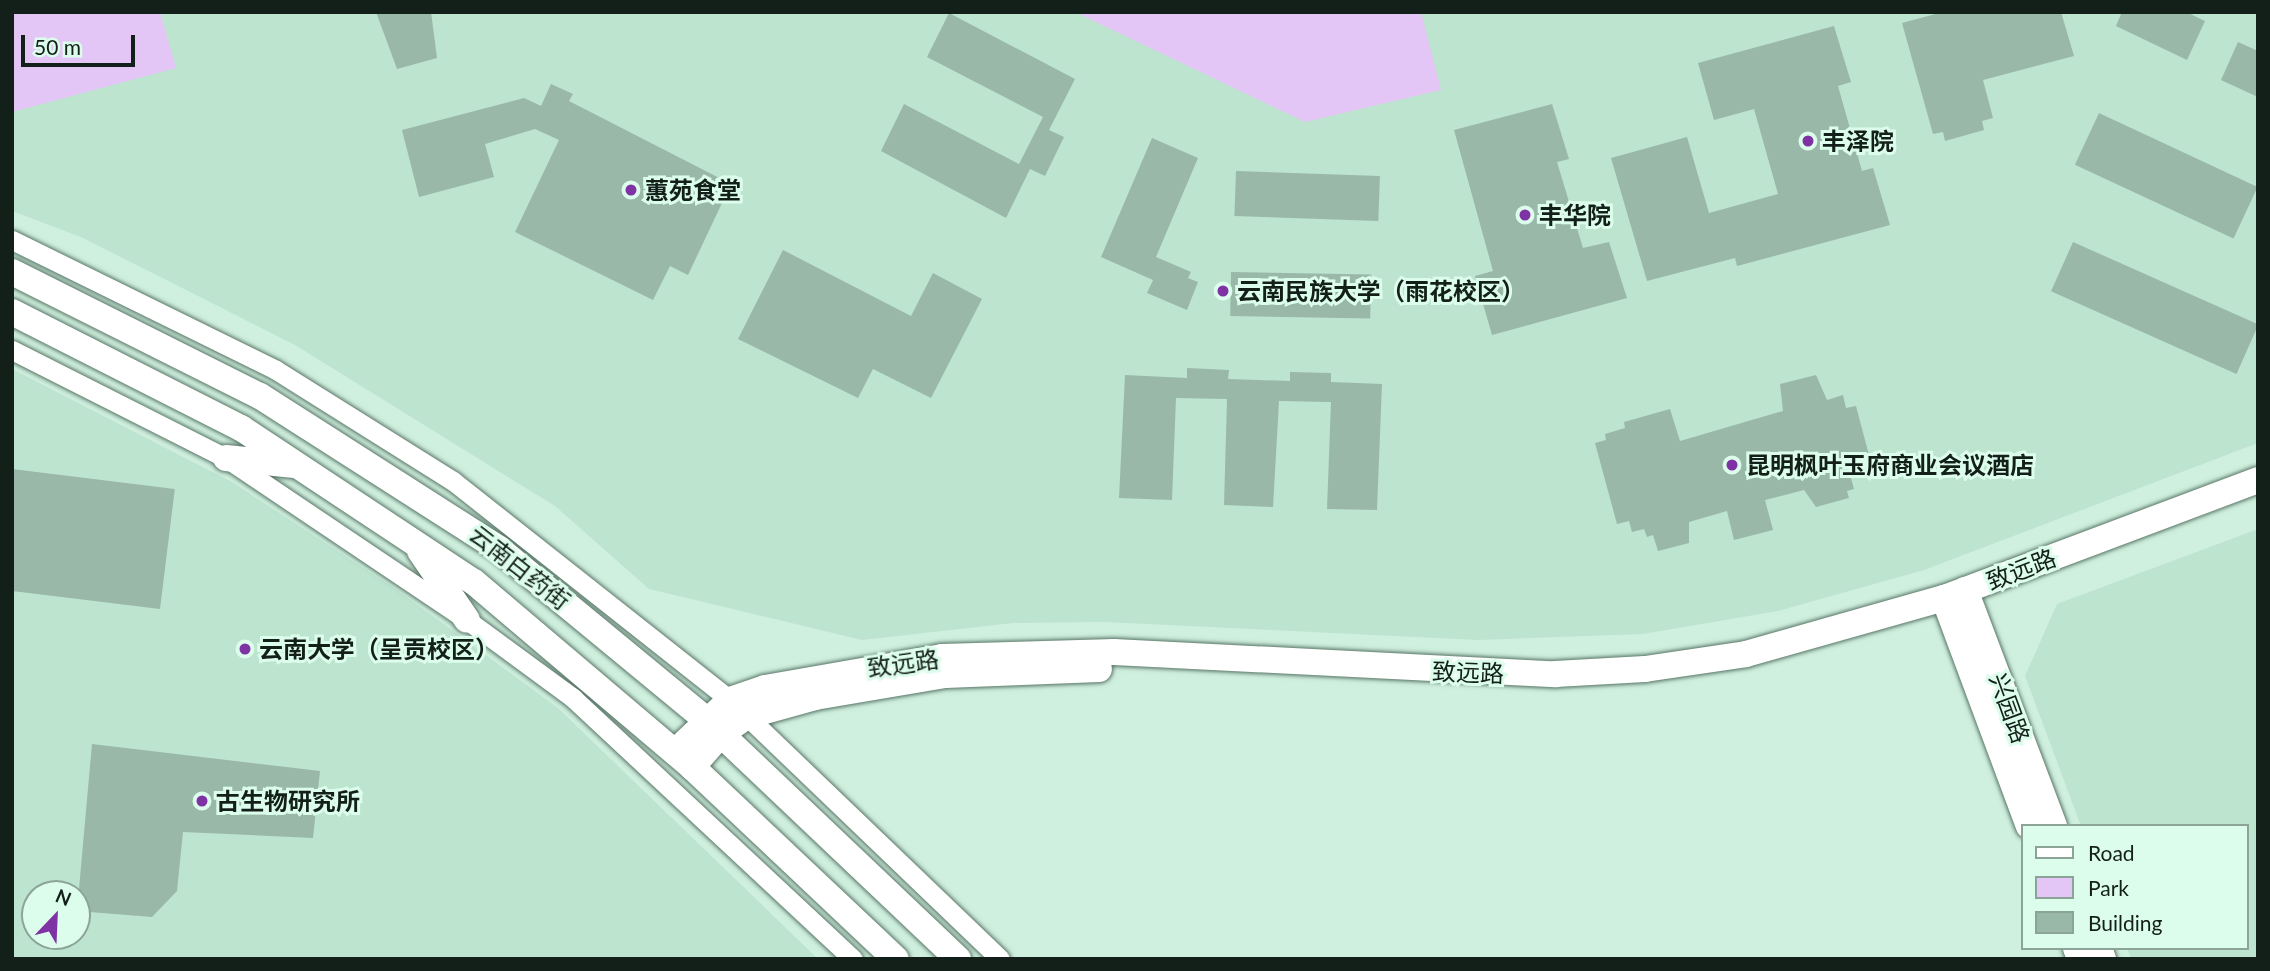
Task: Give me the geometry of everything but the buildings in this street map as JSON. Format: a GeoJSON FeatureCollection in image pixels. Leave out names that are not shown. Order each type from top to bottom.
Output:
{"type":"FeatureCollection","features":[{"type":"Feature","properties":{"kind":"main road","name":"云南白药街"},"geometry":{"type":"LineString","coordinates":[[12,272],[160,342],[359,456],[499,549],[637,659],[713,726],[958,959]]}},
{"type":"Feature","properties":{"kind":"main road","name":"云南白药街"},"geometry":{"type":"LineString","coordinates":[[12,312],[145,374],[303,466],[409,535],[606,690],[684,759],[896,959]]}},
{"type":"Feature","properties":{"kind":"main road"},"geometry":{"type":"LineString","coordinates":[[226,458],[303,466]]}},
{"type":"Feature","properties":{"kind":"main road","name":"致远路"},"geometry":{"type":"LineString","coordinates":[[1957,602],[2258,480]]}},
{"type":"Feature","properties":{"kind":"main road","name":"致远路"},"geometry":{"type":"LineString","coordinates":[[684,759],[713,726],[738,708],[855,670],[1024,650],[1461,673],[1645,669],[1746,654],[1957,602],[2258,499]]}},
{"type":"Feature","properties":{"kind":"main road"},"geometry":{"type":"LineString","coordinates":[[409,535],[467,620]]}},
{"type":"Feature","properties":{"kind":"main road","name":"兴园路"},"geometry":{"type":"LineString","coordinates":[[1957,602],[2028,824]]}},
{"type":"Feature","properties":{"kind":"main road","name":"兴园路"},"geometry":{"type":"LineString","coordinates":[[1957,602],[2053,824]]}},
{"type":"Feature","properties":{"kind":"main road"},"geometry":{"type":"LineString","coordinates":[[606,690],[630,685],[637,659]]}},
{"type":"Feature","properties":{"kind":"main road"},"geometry":{"type":"LineString","coordinates":[[776,845],[782,820],[807,813]]}},
{"type":"Feature","properties":{"kind":"street"},"geometry":{"type":"LineString","coordinates":[[12,240],[176,316],[374,430],[515,528],[738,708],[1000,959]]}},
{"type":"Feature","properties":{"kind":"street"},"geometry":{"type":"LineString","coordinates":[[12,351],[226,458],[467,620],[573,698],[853,959]]}},
{"type":"Feature","properties":{"kind":"shaded area","name":"云南民族大学（雨花校区）"},"geometry":{"type":"Polygon","coordinates":[[[12,12],[2258,12],[2258,443],[1924,570],[1778,611],[1643,634],[1478,640],[1104,622],[1013,623],[862,640],[649,589],[555,506],[295,345],[81,237],[12,211],[12,12]]]}},
{"type":"Feature","properties":{"kind":"shaded area","name":"云南大学（呈贡校区）"},"geometry":{"type":"Polygon","coordinates":[[[12,369],[232,482],[397,590],[558,708],[818,959],[12,959],[12,369]]]}},
{"type":"Feature","properties":{"kind":"shaded area"},"geometry":{"type":"Polygon","coordinates":[[[2258,529],[2258,959],[2131,959],[2128,950],[2249,950],[2249,824],[2080,824],[2025,676],[2057,604],[2258,529]]]}},
{"type":"Feature","properties":{"kind":"green space"},"geometry":{"type":"Polygon","coordinates":[[[12,12],[160,12],[176,68],[12,112],[12,12]]]}},
{"type":"Feature","properties":{"kind":"green space"},"geometry":{"type":"Polygon","coordinates":[[[1075,12],[1421,12],[1441,90],[1305,122],[1075,12]]]}},
{"type":"Feature","properties":{"kind":"place","name":"丰泽院"},"geometry":{"type":"Point","coordinates":[1808,141]}},
{"type":"Feature","properties":{"kind":"place","name":"蕙苑食堂"},"geometry":{"type":"Point","coordinates":[631,190]}},
{"type":"Feature","properties":{"kind":"place","name":"丰华院"},"geometry":{"type":"Point","coordinates":[1525,215]}},
{"type":"Feature","properties":{"kind":"place","name":"云南民族大学（雨花校区）"},"geometry":{"type":"Point","coordinates":[1223,291]}},
{"type":"Feature","properties":{"kind":"place","name":"昆明枫叶玉府商业会议酒店"},"geometry":{"type":"Point","coordinates":[1732,465]}},
{"type":"Feature","properties":{"kind":"place","name":"云南大学（呈贡校区）"},"geometry":{"type":"Point","coordinates":[245,649]}},
{"type":"Feature","properties":{"kind":"place","name":"古生物研究所"},"geometry":{"type":"Point","coordinates":[202,801]}}]}
